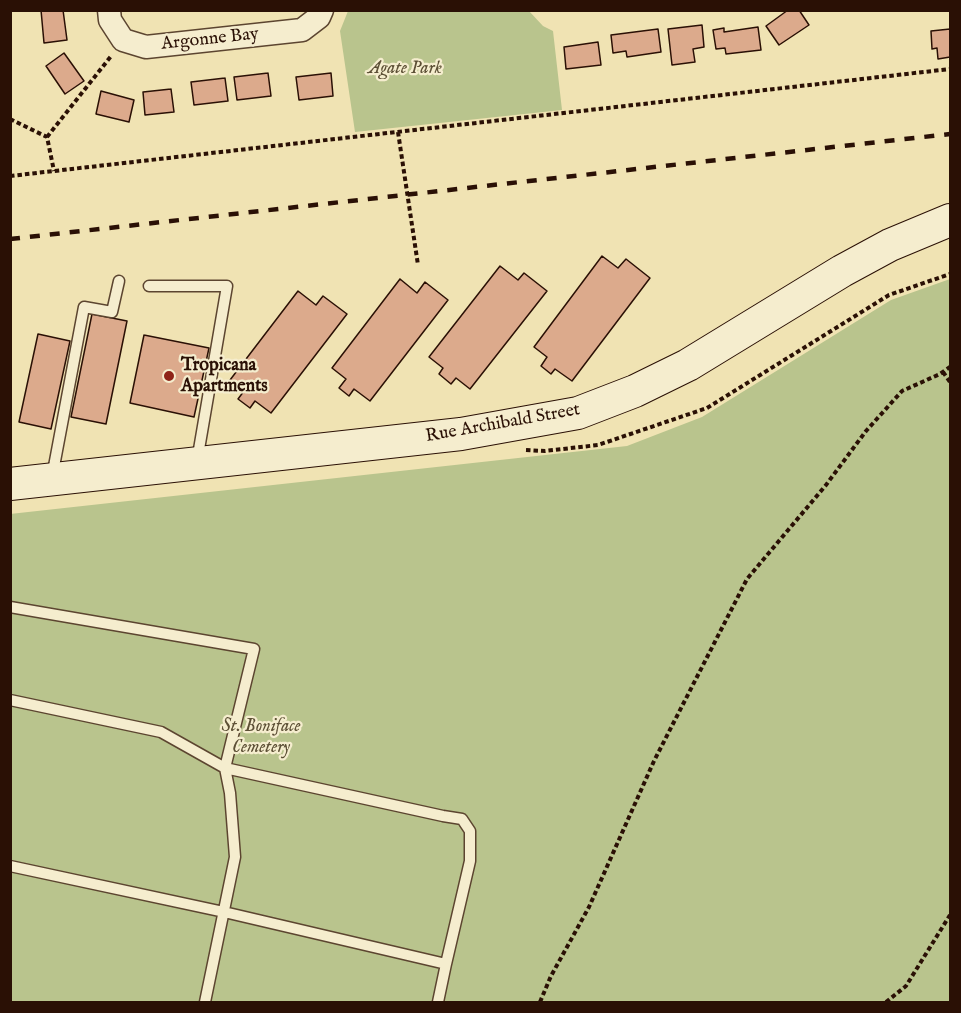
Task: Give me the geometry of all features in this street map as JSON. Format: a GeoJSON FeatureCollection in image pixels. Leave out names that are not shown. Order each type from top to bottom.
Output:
{"type":"FeatureCollection","features":[{"type":"Feature","properties":{"kind":"main road","name":"Rue Archibald Street"},"geometry":{"type":"LineString","coordinates":[[10,484],[461,434],[518,426],[579,413],[635,391],[688,365],[842,271],[890,245],[951,220]]}},
{"type":"Feature","properties":{"kind":"street"},"geometry":{"type":"LineString","coordinates":[[109,10],[110,20],[123,40]]}},
{"type":"Feature","properties":{"kind":"street","name":"Argonne Bay"},"geometry":{"type":"LineString","coordinates":[[123,40],[146,47],[302,30],[319,17],[322,10]]}},
{"type":"Feature","properties":{"kind":"lane"},"geometry":{"type":"LineString","coordinates":[[51,480],[84,307],[112,312],[119,281]]}},
{"type":"Feature","properties":{"kind":"lane"},"geometry":{"type":"LineString","coordinates":[[149,286],[227,286],[197,464]]}},
{"type":"Feature","properties":{"kind":"lane"},"geometry":{"type":"LineString","coordinates":[[10,607],[254,649],[225,768],[230,793],[235,857],[205,1002]]}},
{"type":"Feature","properties":{"kind":"lane"},"geometry":{"type":"LineString","coordinates":[[10,700],[161,732],[225,768],[462,819],[470,831],[470,861],[438,1002]]}},
{"type":"Feature","properties":{"kind":"lane"},"geometry":{"type":"LineString","coordinates":[[10,866],[224,912],[446,964]]}},
{"type":"Feature","properties":{"kind":"path"},"geometry":{"type":"LineString","coordinates":[[54,171],[47,137],[123,40]]}},
{"type":"Feature","properties":{"kind":"path"},"geometry":{"type":"LineString","coordinates":[[10,176],[951,69]]}},
{"type":"Feature","properties":{"kind":"path"},"geometry":{"type":"LineString","coordinates":[[10,119],[47,137]]}},
{"type":"Feature","properties":{"kind":"path"},"geometry":{"type":"LineString","coordinates":[[398,132],[418,265]]}},
{"type":"Feature","properties":{"kind":"path"},"geometry":{"type":"LineString","coordinates":[[540,1002],[551,976],[589,907],[654,761],[747,579],[826,485],[866,431],[902,391],[951,367]]}},
{"type":"Feature","properties":{"kind":"path"},"geometry":{"type":"LineString","coordinates":[[943,372],[951,382]]}},
{"type":"Feature","properties":{"kind":"path"},"geometry":{"type":"LineString","coordinates":[[886,1002],[906,986],[951,915]]}},
{"type":"Feature","properties":{"kind":"green space","name":"Agate Park"},"geometry":{"type":"Polygon","coordinates":[[[348,11],[529,11],[543,26],[553,31],[562,110],[355,132],[340,31],[348,11]]]}},
{"type":"Feature","properties":{"kind":"green space","name":"St. Boniface Cemetery"},"geometry":{"type":"Polygon","coordinates":[[[950,279],[950,1002],[11,1002],[10,514],[627,446],[702,417],[891,300],[950,279]]]}},
{"type":"Feature","properties":{"kind":"building"},"geometry":{"type":"Polygon","coordinates":[[[41,10],[63,10],[67,40],[44,43],[41,10]]]}},
{"type":"Feature","properties":{"kind":"building"},"geometry":{"type":"Polygon","coordinates":[[[788,10],[799,10],[809,25],[779,45],[766,26],[788,10]]]}},
{"type":"Feature","properties":{"kind":"building"},"geometry":{"type":"Polygon","coordinates":[[[702,25],[704,47],[693,49],[695,62],[672,65],[668,29],[702,25]]]}},
{"type":"Feature","properties":{"kind":"building"},"geometry":{"type":"Polygon","coordinates":[[[758,27],[761,50],[726,54],[725,48],[716,49],[713,30],[724,28],[724,32],[758,27]]]}},
{"type":"Feature","properties":{"kind":"building"},"geometry":{"type":"Polygon","coordinates":[[[658,29],[661,52],[627,57],[626,51],[613,53],[611,35],[658,29]]]}},
{"type":"Feature","properties":{"kind":"building"},"geometry":{"type":"Polygon","coordinates":[[[950,29],[950,57],[938,59],[937,48],[932,49],[931,31],[950,29]]]}},
{"type":"Feature","properties":{"kind":"building"},"geometry":{"type":"Polygon","coordinates":[[[598,42],[601,65],[566,69],[564,47],[598,42]]]}},
{"type":"Feature","properties":{"kind":"building"},"geometry":{"type":"Polygon","coordinates":[[[64,53],[84,81],[65,94],[46,66],[64,53]]]}},
{"type":"Feature","properties":{"kind":"building"},"geometry":{"type":"Polygon","coordinates":[[[268,73],[271,96],[237,100],[234,77],[268,73]]]}},
{"type":"Feature","properties":{"kind":"building"},"geometry":{"type":"Polygon","coordinates":[[[331,73],[333,96],[299,100],[296,77],[331,73]]]}},
{"type":"Feature","properties":{"kind":"building"},"geometry":{"type":"Polygon","coordinates":[[[225,78],[228,101],[194,105],[191,82],[225,78]]]}},
{"type":"Feature","properties":{"kind":"building"},"geometry":{"type":"Polygon","coordinates":[[[171,89],[174,112],[145,115],[143,92],[171,89]]]}},
{"type":"Feature","properties":{"kind":"building"},"geometry":{"type":"Polygon","coordinates":[[[101,91],[134,100],[129,122],[96,114],[101,91]]]}},
{"type":"Feature","properties":{"kind":"building"},"geometry":{"type":"Polygon","coordinates":[[[602,256],[618,268],[626,259],[650,278],[572,381],[555,369],[551,374],[541,366],[547,357],[534,347],[602,256]]]}},
{"type":"Feature","properties":{"kind":"building"},"geometry":{"type":"Polygon","coordinates":[[[500,266],[518,280],[524,273],[547,291],[470,389],[456,378],[451,384],[439,374],[443,368],[429,357],[500,266]]]}},
{"type":"Feature","properties":{"kind":"building"},"geometry":{"type":"Polygon","coordinates":[[[400,279],[417,293],[425,282],[448,300],[370,401],[354,389],[349,396],[339,388],[346,379],[332,368],[400,279]]]}},
{"type":"Feature","properties":{"kind":"building"},"geometry":{"type":"Polygon","coordinates":[[[298,291],[316,305],[323,296],[347,314],[271,413],[255,401],[250,408],[238,399],[244,391],[230,380],[298,291]]]}},
{"type":"Feature","properties":{"kind":"building"},"geometry":{"type":"Polygon","coordinates":[[[92,314],[127,321],[106,424],[71,417],[92,314]]]}},
{"type":"Feature","properties":{"kind":"building"},"geometry":{"type":"Polygon","coordinates":[[[38,334],[70,341],[51,429],[19,422],[38,334]]]}},
{"type":"Feature","properties":{"kind":"building","name":"Tropicana Apartments"},"geometry":{"type":"Polygon","coordinates":[[[144,335],[209,348],[194,417],[130,403],[144,335]]]}},
{"type":"Feature","properties":{"kind":"railway"},"geometry":{"type":"LineString","coordinates":[[10,239],[950,134]]}},
{"type":"Feature","properties":{"kind":"place","name":"Tropicana Apartments"},"geometry":{"type":"Point","coordinates":[169,376]}}]}
